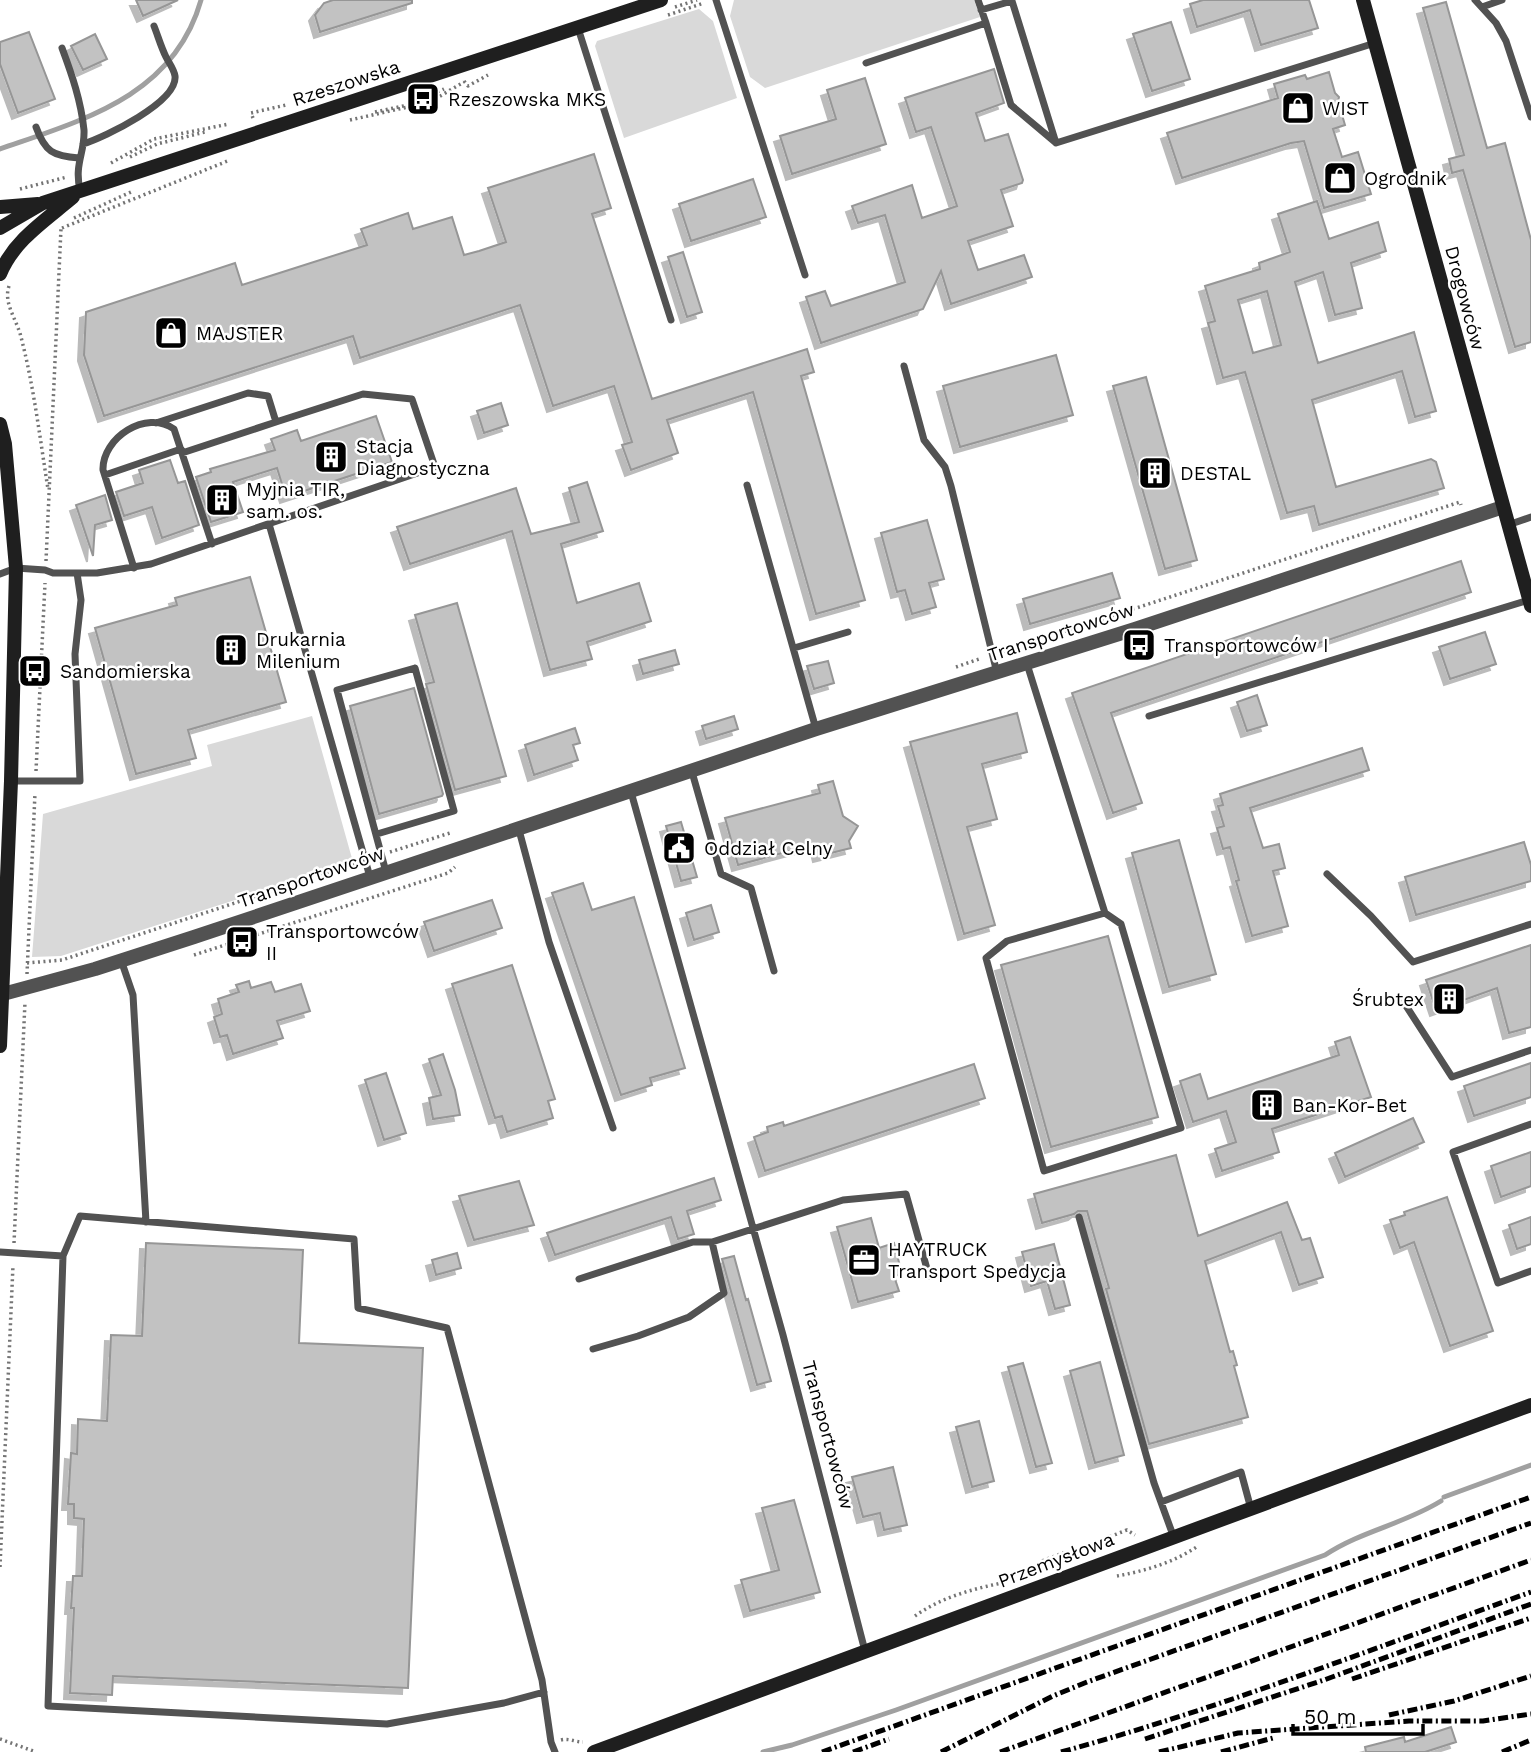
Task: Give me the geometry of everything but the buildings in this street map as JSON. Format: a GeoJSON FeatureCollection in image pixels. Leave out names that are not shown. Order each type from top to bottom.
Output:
{"type":"FeatureCollection","features":[{"type":"Feature","properties":{"kind":"street","name":"Rzeszowska"},"geometry":{"type":"LineString","coordinates":[[0,228],[43,203],[661,0]]}},
{"type":"Feature","properties":{"kind":"street","name":"Drogowców"},"geometry":{"type":"LineString","coordinates":[[1363,0],[1530,603]]}},
{"type":"Feature","properties":{"kind":"street"},"geometry":{"type":"LineString","coordinates":[[5,279],[5,261],[28,233],[80,191]]}},
{"type":"Feature","properties":{"kind":"street","name":"Rzeszowska"},"geometry":{"type":"LineString","coordinates":[[0,207],[43,203]]}},
{"type":"Feature","properties":{"kind":"street"},"geometry":{"type":"LineString","coordinates":[[0,424],[5,444],[7,539],[16,568],[6,765],[11,781],[0,1046]]}},
{"type":"Feature","properties":{"kind":"street","name":"Transportowców"},"geometry":{"type":"LineString","coordinates":[[3,993],[121,960],[519,830],[816,729],[1027,664],[1503,507]]}},
{"type":"Feature","properties":{"kind":"street","name":"Przemysłowa"},"geometry":{"type":"LineString","coordinates":[[594,1752],[1531,1405]]}},
{"type":"Feature","properties":{"kind":"lane"},"geometry":{"type":"LineString","coordinates":[[716,0],[805,275]]}},
{"type":"Feature","properties":{"kind":"lane"},"geometry":{"type":"LineString","coordinates":[[978,0],[1011,105],[1056,143]]}},
{"type":"Feature","properties":{"kind":"lane"},"geometry":{"type":"LineString","coordinates":[[1475,0],[1496,23],[1507,41],[1531,117]]}},
{"type":"Feature","properties":{"kind":"lane"},"geometry":{"type":"LineString","coordinates":[[1482,7],[1502,0]]}},
{"type":"Feature","properties":{"kind":"lane"},"geometry":{"type":"LineString","coordinates":[[982,10],[1012,1],[1056,143]]}},
{"type":"Feature","properties":{"kind":"lane"},"geometry":{"type":"LineString","coordinates":[[866,63],[986,23]]}},
{"type":"Feature","properties":{"kind":"lane"},"geometry":{"type":"LineString","coordinates":[[83,144],[121,127],[163,99],[174,88],[176,77],[154,26]]}},
{"type":"Feature","properties":{"kind":"lane"},"geometry":{"type":"LineString","coordinates":[[578,27],[671,320]]}},
{"type":"Feature","properties":{"kind":"lane"},"geometry":{"type":"LineString","coordinates":[[1056,143],[1375,43]]}},
{"type":"Feature","properties":{"kind":"lane"},"geometry":{"type":"LineString","coordinates":[[62,48],[76,85],[81,114],[83,144],[76,175],[80,191]]}},
{"type":"Feature","properties":{"kind":"lane"},"geometry":{"type":"LineString","coordinates":[[36,127],[43,145],[60,157],[79,158]]}},
{"type":"Feature","properties":{"kind":"lane"},"geometry":{"type":"LineString","coordinates":[[904,366],[924,440],[945,467],[951,486],[997,673]]}},
{"type":"Feature","properties":{"kind":"lane"},"geometry":{"type":"LineString","coordinates":[[134,568],[105,475],[105,455],[116,439],[133,428],[248,393],[268,396],[276,422]]}},
{"type":"Feature","properties":{"kind":"lane"},"geometry":{"type":"LineString","coordinates":[[0,574],[16,568],[53,573],[97,573],[134,568],[435,467],[412,400],[363,394],[105,475]]}},
{"type":"Feature","properties":{"kind":"lane"},"geometry":{"type":"LineString","coordinates":[[156,423],[174,429],[212,544]]}},
{"type":"Feature","properties":{"kind":"lane"},"geometry":{"type":"LineString","coordinates":[[747,485],[816,729]]}},
{"type":"Feature","properties":{"kind":"lane"},"geometry":{"type":"LineString","coordinates":[[1507,525],[1531,517]]}},
{"type":"Feature","properties":{"kind":"lane"},"geometry":{"type":"LineString","coordinates":[[269,524],[370,877]]}},
{"type":"Feature","properties":{"kind":"lane"},"geometry":{"type":"LineString","coordinates":[[11,781],[80,782],[75,654],[81,600],[76,573]]}},
{"type":"Feature","properties":{"kind":"lane"},"geometry":{"type":"LineString","coordinates":[[1149,716],[1530,603]]}},
{"type":"Feature","properties":{"kind":"lane"},"geometry":{"type":"LineString","coordinates":[[794,648],[848,632]]}},
{"type":"Feature","properties":{"kind":"lane"},"geometry":{"type":"LineString","coordinates":[[1027,664],[1105,913],[1121,924],[1181,1128],[1044,1171],[986,958],[1007,941],[1105,913]]}},
{"type":"Feature","properties":{"kind":"lane"},"geometry":{"type":"LineString","coordinates":[[377,834],[454,811],[415,668],[337,690],[387,872]]}},
{"type":"Feature","properties":{"kind":"lane"},"geometry":{"type":"LineString","coordinates":[[692,772],[721,874],[751,888],[774,971]]}},
{"type":"Feature","properties":{"kind":"lane","name":"Transportowców"},"geometry":{"type":"LineString","coordinates":[[631,792],[865,1651]]}},
{"type":"Feature","properties":{"kind":"lane"},"geometry":{"type":"LineString","coordinates":[[519,830],[549,942],[613,1128]]}},
{"type":"Feature","properties":{"kind":"lane"},"geometry":{"type":"LineString","coordinates":[[1327,874],[1371,916],[1413,962],[1531,924]]}},
{"type":"Feature","properties":{"kind":"lane"},"geometry":{"type":"LineString","coordinates":[[121,960],[133,995],[146,1222]]}},
{"type":"Feature","properties":{"kind":"lane"},"geometry":{"type":"LineString","coordinates":[[1401,998],[1452,1077],[1531,1050]]}},
{"type":"Feature","properties":{"kind":"lane"},"geometry":{"type":"LineString","coordinates":[[1531,1124],[1453,1152],[1498,1283],[1531,1271]]}},
{"type":"Feature","properties":{"kind":"lane"},"geometry":{"type":"LineString","coordinates":[[579,1279],[693,1242],[712,1242],[843,1200],[906,1194],[929,1276]]}},
{"type":"Feature","properties":{"kind":"lane"},"geometry":{"type":"LineString","coordinates":[[544,1692],[505,1703],[387,1724],[48,1706],[63,1256],[80,1216],[354,1239],[358,1308],[447,1328],[544,1692],[551,1742],[555,1752]]}},
{"type":"Feature","properties":{"kind":"lane"},"geometry":{"type":"LineString","coordinates":[[1079,1217],[1161,1502],[1174,1538]]}},
{"type":"Feature","properties":{"kind":"lane"},"geometry":{"type":"LineString","coordinates":[[593,1349],[689,1317],[724,1293],[712,1242]]}},
{"type":"Feature","properties":{"kind":"lane"},"geometry":{"type":"LineString","coordinates":[[0,1252],[63,1256]]}},
{"type":"Feature","properties":{"kind":"lane"},"geometry":{"type":"LineString","coordinates":[[1161,1502],[1241,1472],[1252,1509]]}},
{"type":"Feature","properties":{"kind":"path"},"geometry":{"type":"LineString","coordinates":[[348,121],[430,102],[466,81]]}},
{"type":"Feature","properties":{"kind":"path"},"geometry":{"type":"LineString","coordinates":[[59,226],[240,155]]}},
{"type":"Feature","properties":{"kind":"path"},"geometry":{"type":"LineString","coordinates":[[55,231],[59,226],[138,189]]}},
{"type":"Feature","properties":{"kind":"path"},"geometry":{"type":"LineString","coordinates":[[27,963],[59,226]]}},
{"type":"Feature","properties":{"kind":"path"},"geometry":{"type":"LineString","coordinates":[[5,279],[6,295],[27,364],[49,498]]}},
{"type":"Feature","properties":{"kind":"path"},"geometry":{"type":"LineString","coordinates":[[0,297],[6,295]]}},
{"type":"Feature","properties":{"kind":"path"},"geometry":{"type":"LineString","coordinates":[[0,1567],[25,1004]]}},
{"type":"Feature","properties":{"kind":"path"},"geometry":{"type":"LineString","coordinates":[[0,1739],[36,1752]]}},
{"type":"Feature","properties":{"kind":"shaded area"},"geometry":{"type":"Polygon","coordinates":[[[734,0],[974,0],[980,17],[765,88],[750,77],[730,16],[734,0]]]}},
{"type":"Feature","properties":{"kind":"shaded area"},"geometry":{"type":"Polygon","coordinates":[[[699,9],[713,21],[737,98],[624,138],[595,46],[597,41],[699,9]]]}},
{"type":"Feature","properties":{"kind":"shaded area"},"geometry":{"type":"Polygon","coordinates":[[[312,716],[353,862],[61,956],[32,957],[43,814],[212,766],[207,745],[312,716]]]}},
{"type":"Feature","properties":{"kind":"waterway"},"geometry":{"type":"LineString","coordinates":[[0,149],[93,114],[122,100],[147,82],[170,60],[188,33],[201,0]]}},
{"type":"Feature","properties":{"kind":"waterway"},"geometry":{"type":"LineString","coordinates":[[1444,1497],[1531,1465]]}},
{"type":"Feature","properties":{"kind":"waterway"},"geometry":{"type":"LineString","coordinates":[[763,1752],[896,1710],[1325,1555],[1441,1501]]}},
{"type":"Feature","properties":{"kind":"railway"},"geometry":{"type":"LineString","coordinates":[[822,1752],[1531,1497]]}},
{"type":"Feature","properties":{"kind":"railway"},"geometry":{"type":"LineString","coordinates":[[941,1752],[1087,1682],[1531,1523]]}},
{"type":"Feature","properties":{"kind":"railway"},"geometry":{"type":"LineString","coordinates":[[1000,1752],[1531,1560]]}},
{"type":"Feature","properties":{"kind":"railway"},"geometry":{"type":"LineString","coordinates":[[1061,1752],[1239,1697],[1531,1592]]}},
{"type":"Feature","properties":{"kind":"railway"},"geometry":{"type":"LineString","coordinates":[[1145,1739],[1324,1680],[1531,1604]]}},
{"type":"Feature","properties":{"kind":"railway"},"geometry":{"type":"LineString","coordinates":[[1352,1679],[1531,1618]]}},
{"type":"Feature","properties":{"kind":"railway"},"geometry":{"type":"LineString","coordinates":[[1389,1715],[1454,1701],[1531,1676]]}},
{"type":"Feature","properties":{"kind":"railway"},"geometry":{"type":"LineString","coordinates":[[1159,1752],[1238,1733],[1409,1721],[1483,1721],[1531,1714]]}},
{"type":"Feature","properties":{"kind":"railway"},"geometry":{"type":"LineString","coordinates":[[1221,1752],[1273,1738]]}},
{"type":"Feature","properties":{"kind":"railway"},"geometry":{"type":"LineString","coordinates":[[853,1752],[889,1739]]}},
{"type":"Feature","properties":{"kind":"railway"},"geometry":{"type":"LineString","coordinates":[[1502,1752],[1531,1740]]}},
{"type":"Feature","properties":{"kind":"place","name":"Rzeszowska MKS"},"geometry":{"type":"Point","coordinates":[423,99]}},
{"type":"Feature","properties":{"kind":"place","name":"WIST"},"geometry":{"type":"Point","coordinates":[1298,108]}},
{"type":"Feature","properties":{"kind":"place","name":"Ogrodnik"},"geometry":{"type":"Point","coordinates":[1340,178]}},
{"type":"Feature","properties":{"kind":"place","name":"MAJSTER"},"geometry":{"type":"Point","coordinates":[171,333]}},
{"type":"Feature","properties":{"kind":"place","name":"Stacja Diagnostyczna"},"geometry":{"type":"Point","coordinates":[331,457]}},
{"type":"Feature","properties":{"kind":"place","name":"DESTAL"},"geometry":{"type":"Point","coordinates":[1155,473]}},
{"type":"Feature","properties":{"kind":"place","name":"Myjnia TIR, sam. os."},"geometry":{"type":"Point","coordinates":[222,500]}},
{"type":"Feature","properties":{"kind":"place","name":"Transportowców I"},"geometry":{"type":"Point","coordinates":[1139,645]}},
{"type":"Feature","properties":{"kind":"place","name":"Drukarnia Milenium"},"geometry":{"type":"Point","coordinates":[231,650]}},
{"type":"Feature","properties":{"kind":"place","name":"Sandomierska"},"geometry":{"type":"Point","coordinates":[35,671]}},
{"type":"Feature","properties":{"kind":"place","name":"Oddział Celny"},"geometry":{"type":"Point","coordinates":[679,848]}},
{"type":"Feature","properties":{"kind":"place","name":"Transportowców II"},"geometry":{"type":"Point","coordinates":[242,942]}},
{"type":"Feature","properties":{"kind":"place","name":"Śrubtex"},"geometry":{"type":"Point","coordinates":[1449,999]}},
{"type":"Feature","properties":{"kind":"place","name":"Ban-Kor-Bet"},"geometry":{"type":"Point","coordinates":[1267,1105]}},
{"type":"Feature","properties":{"kind":"place","name":"HAYTRUCK Transport Spedycja"},"geometry":{"type":"Point","coordinates":[864,1260]}}]}
